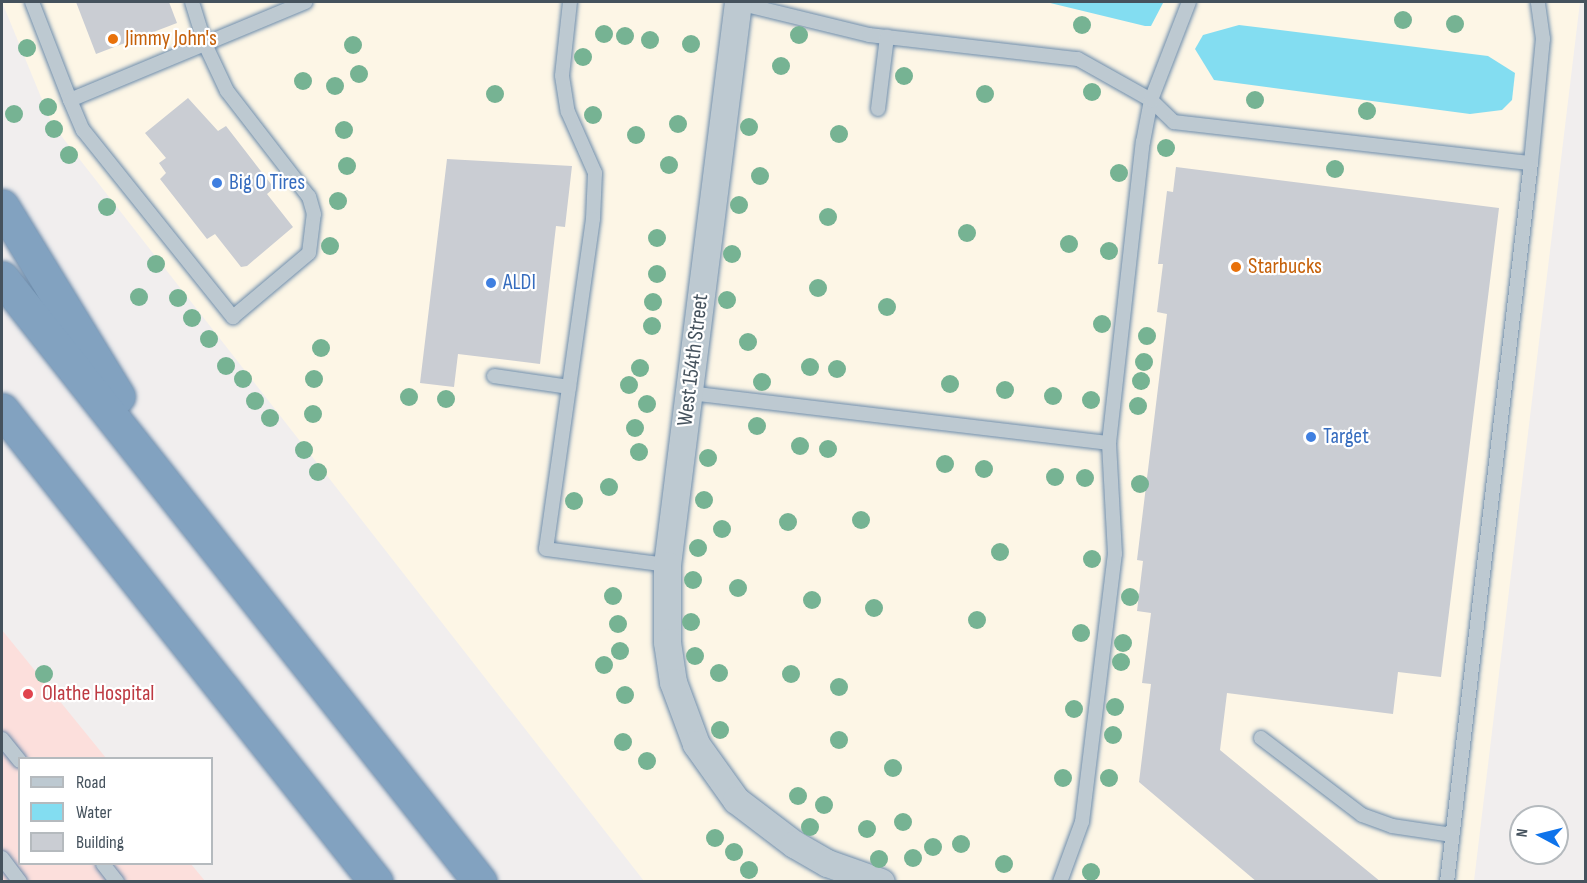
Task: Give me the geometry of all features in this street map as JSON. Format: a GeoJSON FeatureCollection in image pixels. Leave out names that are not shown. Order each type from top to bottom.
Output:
{"type":"FeatureCollection","features":[{"type":"Feature","properties":{"kind":"highway"},"geometry":{"type":"LineString","coordinates":[[2,206],[198,525]]}},
{"type":"Feature","properties":{"kind":"highway"},"geometry":{"type":"LineString","coordinates":[[2,278],[480,882]]}},
{"type":"Feature","properties":{"kind":"highway"},"geometry":{"type":"LineString","coordinates":[[2,410],[376,882]]}},
{"type":"Feature","properties":{"kind":"street","name":"West 154th Street"},"geometry":{"type":"LineString","coordinates":[[731,2],[689,393],[667,565],[667,642],[684,718],[714,773],[763,824],[827,863],[881,882]]}},
{"type":"Feature","properties":{"kind":"lane"},"geometry":{"type":"LineString","coordinates":[[32,2],[83,130],[233,317],[309,253],[314,214],[309,197],[227,91],[205,44],[192,2]]}},
{"type":"Feature","properties":{"kind":"lane"},"geometry":{"type":"LineString","coordinates":[[70,100],[305,2]]}},
{"type":"Feature","properties":{"kind":"lane"},"geometry":{"type":"LineString","coordinates":[[570,2],[562,76],[568,112],[594,173],[593,219],[546,549],[667,565]]}},
{"type":"Feature","properties":{"kind":"lane"},"geometry":{"type":"LineString","coordinates":[[731,2],[887,37],[1078,59],[1151,100],[1174,122],[1531,163]]}},
{"type":"Feature","properties":{"kind":"lane"},"geometry":{"type":"LineString","coordinates":[[1060,882],[1082,822],[1115,554],[1109,443],[1151,100],[1189,2]]}},
{"type":"Feature","properties":{"kind":"lane"},"geometry":{"type":"LineString","coordinates":[[1447,882],[1531,163],[1543,39],[1538,2]]}},
{"type":"Feature","properties":{"kind":"lane"},"geometry":{"type":"LineString","coordinates":[[878,109],[887,37]]}},
{"type":"Feature","properties":{"kind":"lane"},"geometry":{"type":"LineString","coordinates":[[494,376],[569,387]]}},
{"type":"Feature","properties":{"kind":"lane"},"geometry":{"type":"LineString","coordinates":[[689,393],[1109,443]]}},
{"type":"Feature","properties":{"kind":"lane"},"geometry":{"type":"LineString","coordinates":[[1261,738],[1362,815],[1392,826],[1452,835]]}},
{"type":"Feature","properties":{"kind":"lane"},"geometry":{"type":"LineString","coordinates":[[2,739],[18,759]]}},
{"type":"Feature","properties":{"kind":"lane"},"geometry":{"type":"LineString","coordinates":[[2,858],[20,882]]}},
{"type":"Feature","properties":{"kind":"lane"},"geometry":{"type":"LineString","coordinates":[[104,865],[117,882]]}},
{"type":"Feature","properties":{"kind":"shaded area"},"geometry":{"type":"Polygon","coordinates":[[[2,2],[1580,2],[1474,881],[644,881],[52,124],[2,2]]]}},
{"type":"Feature","properties":{"kind":"shaded area","name":"Olathe Hospital"},"geometry":{"type":"Polygon","coordinates":[[[2,630],[105,757],[18,757],[18,865],[192,865],[205,881],[2,881],[2,630]]]}},
{"type":"Feature","properties":{"kind":"water"},"geometry":{"type":"Polygon","coordinates":[[[1046,2],[1163,3],[1151,26],[1145,26],[1046,2]]]}},
{"type":"Feature","properties":{"kind":"water"},"geometry":{"type":"Polygon","coordinates":[[[1239,25],[1488,56],[1515,73],[1512,100],[1502,110],[1470,114],[1214,80],[1195,49],[1203,35],[1239,25]]]}},
{"type":"Feature","properties":{"kind":"building","name":"Jimmy John's"},"geometry":{"type":"Polygon","coordinates":[[[76,2],[169,2],[177,23],[96,54],[76,2]]]}},
{"type":"Feature","properties":{"kind":"building","name":"Big O Tires"},"geometry":{"type":"Polygon","coordinates":[[[188,98],[218,131],[226,126],[274,188],[267,194],[293,227],[247,266],[241,267],[215,234],[207,239],[160,179],[166,173],[159,163],[166,158],[145,133],[188,98]]]}},
{"type":"Feature","properties":{"kind":"building","name":"ALDI"},"geometry":{"type":"Polygon","coordinates":[[[447,159],[572,166],[565,227],[556,226],[540,364],[458,354],[454,387],[420,383],[447,159]]]}},
{"type":"Feature","properties":{"kind":"building","name":"Target"},"geometry":{"type":"Polygon","coordinates":[[[1176,167],[1499,208],[1441,677],[1398,672],[1393,714],[1227,693],[1220,750],[1381,882],[1257,882],[1139,782],[1151,684],[1142,683],[1151,613],[1137,611],[1143,561],[1137,560],[1167,314],[1157,312],[1163,264],[1158,264],[1167,191],[1173,192],[1176,167]]]}},
{"type":"Feature","properties":{"kind":"place","name":"Jimmy John's"},"geometry":{"type":"Point","coordinates":[113,39]}},
{"type":"Feature","properties":{"kind":"place","name":"Big O Tires"},"geometry":{"type":"Point","coordinates":[217,183]}},
{"type":"Feature","properties":{"kind":"place","name":"Starbucks"},"geometry":{"type":"Point","coordinates":[1236,267]}},
{"type":"Feature","properties":{"kind":"place","name":"ALDI"},"geometry":{"type":"Point","coordinates":[491,283]}},
{"type":"Feature","properties":{"kind":"place","name":"Target"},"geometry":{"type":"Point","coordinates":[1311,437]}},
{"type":"Feature","properties":{"kind":"place","name":"Olathe Hospital"},"geometry":{"type":"Point","coordinates":[28,694]}}]}
